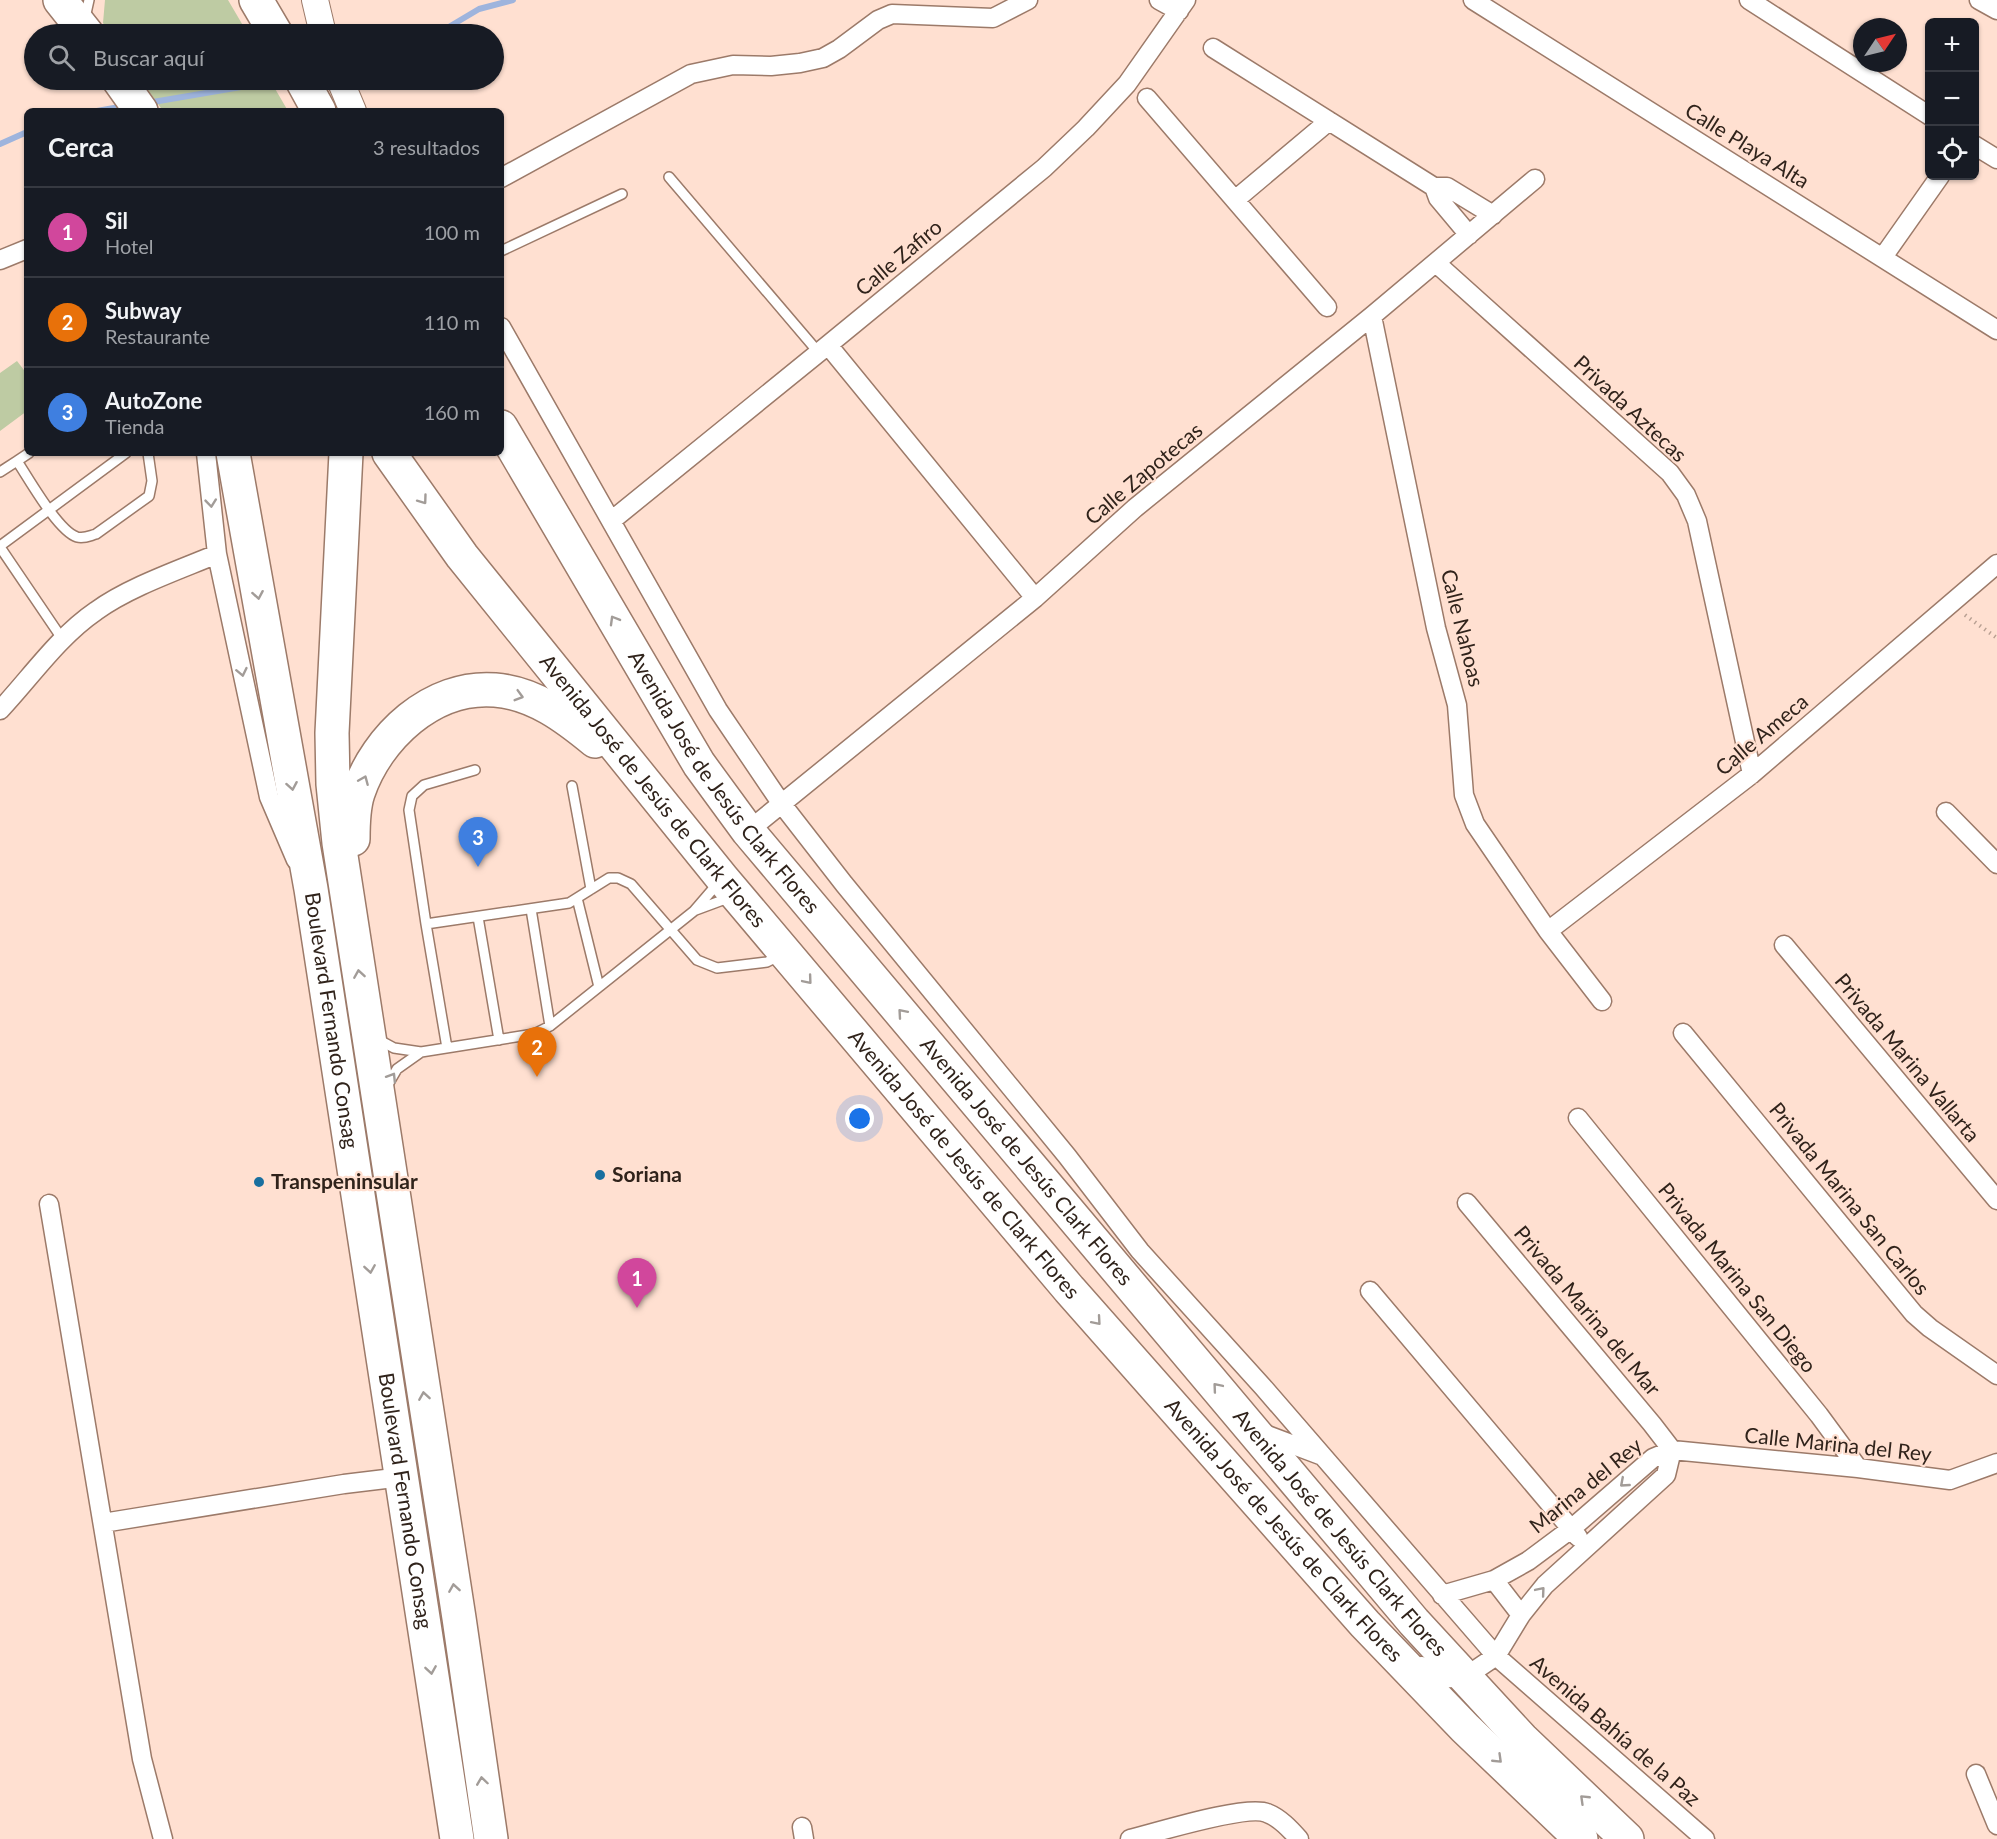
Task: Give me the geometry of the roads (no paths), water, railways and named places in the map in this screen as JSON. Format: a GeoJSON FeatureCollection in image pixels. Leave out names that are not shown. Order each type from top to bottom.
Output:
{"type":"FeatureCollection","features":[{"type":"Feature","properties":{"kind":"highway"},"geometry":{"type":"LineString","coordinates":[[60,0],[86,21]]}},
{"type":"Feature","properties":{"kind":"highway"},"geometry":{"type":"LineString","coordinates":[[256,0],[269,24]]}},
{"type":"Feature","properties":{"kind":"highway"},"geometry":{"type":"LineString","coordinates":[[299,90],[308,108]]}},
{"type":"Feature","properties":{"kind":"highway"},"geometry":{"type":"LineString","coordinates":[[307,90],[317,108]]}},
{"type":"Feature","properties":{"kind":"highway","name":"Avenida José de Jesús Clark Flores"},"geometry":{"type":"LineString","coordinates":[[504,432],[699,764],[748,831],[1414,1622],[1522,1739],[1627,1839]]}},
{"type":"Feature","properties":{"kind":"highway","name":"Boulevard Fernando Consag"},"geometry":{"type":"LineString","coordinates":[[234,456],[311,889],[366,1238],[454,1835]]}},
{"type":"Feature","properties":{"kind":"highway","name":"Boulevard Fernando Consag"},"geometry":{"type":"LineString","coordinates":[[346,456],[332,733],[334,795],[339,843],[491,1839]]}},
{"type":"Feature","properties":{"kind":"highway","name":"Avenida José de Jesús de Clark Flores"},"geometry":{"type":"LineString","coordinates":[[391,456],[462,556],[729,887],[1069,1289],[1365,1624],[1465,1728],[1581,1839]]}},
{"type":"Feature","properties":{"kind":"highway"},"geometry":{"type":"LineString","coordinates":[[347,900],[355,808],[371,764],[387,740],[407,721],[423,710],[450,697],[481,690],[496,690],[534,700],[558,713],[643,780]]}},
{"type":"Feature","properties":{"kind":"highway"},"geometry":{"type":"LineString","coordinates":[[729,887],[737,870],[747,869],[755,872],[832,933]]}},
{"type":"Feature","properties":{"kind":"highway"},"geometry":{"type":"LineString","coordinates":[[366,1238],[398,1234]]}},
{"type":"Feature","properties":{"kind":"highway"},"geometry":{"type":"LineString","coordinates":[[1465,1728],[1496,1722],[1522,1739]]}},
{"type":"Feature","properties":{"kind":"street"},"geometry":{"type":"LineString","coordinates":[[315,0],[321,24]]}},
{"type":"Feature","properties":{"kind":"street"},"geometry":{"type":"LineString","coordinates":[[504,176],[691,74],[733,65],[771,66],[823,58],[878,20],[892,14],[993,18],[1029,0]]}},
{"type":"Feature","properties":{"kind":"street"},"geometry":{"type":"LineString","coordinates":[[1159,0],[1183,5]]}},
{"type":"Feature","properties":{"kind":"street","name":"Calle Playa Alta"},"geometry":{"type":"LineString","coordinates":[[1473,0],[1997,330]]}},
{"type":"Feature","properties":{"kind":"street"},"geometry":{"type":"LineString","coordinates":[[1749,0],[1925,113]]}},
{"type":"Feature","properties":{"kind":"street"},"geometry":{"type":"LineString","coordinates":[[1979,0],[1997,10]]}},
{"type":"Feature","properties":{"kind":"street","name":"Calle Zafiro"},"geometry":{"type":"LineString","coordinates":[[611,521],[1044,168],[1127,84],[1183,5]]}},
{"type":"Feature","properties":{"kind":"street"},"geometry":{"type":"LineString","coordinates":[[1213,48],[1434,187],[1447,187],[1493,214]]}},
{"type":"Feature","properties":{"kind":"street"},"geometry":{"type":"LineString","coordinates":[[344,90],[352,108]]}},
{"type":"Feature","properties":{"kind":"street"},"geometry":{"type":"LineString","coordinates":[[1148,98],[1327,307]]}},
{"type":"Feature","properties":{"kind":"street"},"geometry":{"type":"LineString","coordinates":[[1235,200],[1329,121]]}},
{"type":"Feature","properties":{"kind":"street"},"geometry":{"type":"LineString","coordinates":[[1979,148],[1997,159]]}},
{"type":"Feature","properties":{"kind":"street","name":"Calle Zapotecas"},"geometry":{"type":"LineString","coordinates":[[748,831],[1035,598],[1135,508],[1372,316],[1535,179]]}},
{"type":"Feature","properties":{"kind":"street"},"geometry":{"type":"LineString","coordinates":[[1883,257],[1937,180]]}},
{"type":"Feature","properties":{"kind":"street"},"geometry":{"type":"LineString","coordinates":[[1434,187],[1438,198],[1469,235]]}},
{"type":"Feature","properties":{"kind":"street"},"geometry":{"type":"LineString","coordinates":[[0,260],[24,250]]}},
{"type":"Feature","properties":{"kind":"street","name":"Privada Aztecas"},"geometry":{"type":"LineString","coordinates":[[1436,262],[1670,473],[1686,495],[1696,521],[1752,774]]}},
{"type":"Feature","properties":{"kind":"street","name":"Calle Nahoas"},"geometry":{"type":"LineString","coordinates":[[1372,316],[1437,628],[1457,705],[1464,795],[1475,824],[1548,931],[1602,1001]]}},
{"type":"Feature","properties":{"kind":"street","name":"Avenida Bahía de la Paz"},"geometry":{"type":"LineString","coordinates":[[504,332],[718,710],[781,803],[1067,1156],[1140,1251],[1322,1455],[1496,1656],[1699,1837]]}},
{"type":"Feature","properties":{"kind":"street"},"geometry":{"type":"LineString","coordinates":[[824,349],[1035,598]]}},
{"type":"Feature","properties":{"kind":"street"},"geometry":{"type":"LineString","coordinates":[[206,456],[217,554],[269,797],[288,844],[311,889]]}},
{"type":"Feature","properties":{"kind":"street"},"geometry":{"type":"LineString","coordinates":[[0,710],[63,640],[97,610],[154,580],[217,554]]}},
{"type":"Feature","properties":{"kind":"street","name":"Calle Ameca"},"geometry":{"type":"LineString","coordinates":[[1548,931],[1752,774],[1997,564]]}},
{"type":"Feature","properties":{"kind":"street"},"geometry":{"type":"LineString","coordinates":[[1946,812],[1997,864]]}},
{"type":"Feature","properties":{"kind":"street","name":"Privada Marina Vallarta"},"geometry":{"type":"LineString","coordinates":[[1784,945],[1997,1200]]}},
{"type":"Feature","properties":{"kind":"street","name":"Privada Marina San Carlos"},"geometry":{"type":"LineString","coordinates":[[1683,1033],[1914,1314],[1930,1328],[1997,1375]]}},
{"type":"Feature","properties":{"kind":"street","name":"Privada Marina San Diego"},"geometry":{"type":"LineString","coordinates":[[1578,1118],[1819,1415],[1858,1468]]}},
{"type":"Feature","properties":{"kind":"street","name":"Privada Marina del Mar"},"geometry":{"type":"LineString","coordinates":[[1467,1203],[1672,1450]]}},
{"type":"Feature","properties":{"kind":"street"},"geometry":{"type":"LineString","coordinates":[[49,1204],[142,1759],[163,1839]]}},
{"type":"Feature","properties":{"kind":"street"},"geometry":{"type":"LineString","coordinates":[[1370,1291],[1586,1547]]}},
{"type":"Feature","properties":{"kind":"street"},"geometry":{"type":"LineString","coordinates":[[1254,1430],[1322,1455]]}},
{"type":"Feature","properties":{"kind":"street","name":"Calle Marina del Rey"},"geometry":{"type":"LineString","coordinates":[[1672,1450],[1858,1468],[1950,1480],[1997,1463]]}},
{"type":"Feature","properties":{"kind":"street","name":"Marina del Rey"},"geometry":{"type":"LineString","coordinates":[[1442,1595],[1494,1580],[1528,1561],[1571,1529],[1653,1458],[1672,1450]]}},
{"type":"Feature","properties":{"kind":"street","name":"Marina del Rey"},"geometry":{"type":"LineString","coordinates":[[1496,1656],[1521,1615],[1545,1585],[1666,1475],[1672,1450]]}},
{"type":"Feature","properties":{"kind":"street"},"geometry":{"type":"LineString","coordinates":[[103,1523],[344,1484],[402,1477]]}},
{"type":"Feature","properties":{"kind":"street"},"geometry":{"type":"LineString","coordinates":[[1494,1580],[1521,1615]]}},
{"type":"Feature","properties":{"kind":"street"},"geometry":{"type":"LineString","coordinates":[[1365,1624],[1439,1679],[1465,1677],[1496,1656]]}},
{"type":"Feature","properties":{"kind":"street"},"geometry":{"type":"LineString","coordinates":[[1976,1774],[1997,1825]]}},
{"type":"Feature","properties":{"kind":"street"},"geometry":{"type":"LineString","coordinates":[[1130,1839],[1229,1814],[1265,1812],[1289,1827],[1299,1839]]}},
{"type":"Feature","properties":{"kind":"lane"},"geometry":{"type":"LineString","coordinates":[[669,177],[824,349]]}},
{"type":"Feature","properties":{"kind":"lane"},"geometry":{"type":"LineString","coordinates":[[504,250],[622,194]]}},
{"type":"Feature","properties":{"kind":"lane"},"geometry":{"type":"LineString","coordinates":[[0,472],[24,456]]}},
{"type":"Feature","properties":{"kind":"lane"},"geometry":{"type":"LineString","coordinates":[[63,640],[0,547],[122,456]]}},
{"type":"Feature","properties":{"kind":"lane"},"geometry":{"type":"LineString","coordinates":[[17,461],[49,510],[67,532],[77,537],[86,537],[96,534],[149,496],[152,481],[148,456]]}},
{"type":"Feature","properties":{"kind":"lane"},"geometry":{"type":"LineString","coordinates":[[447,1048],[409,810],[412,796],[424,785],[475,770]]}},
{"type":"Feature","properties":{"kind":"lane"},"geometry":{"type":"LineString","coordinates":[[572,786],[591,889]]}},
{"type":"Feature","properties":{"kind":"lane"},"geometry":{"type":"LineString","coordinates":[[426,924],[568,903],[609,878],[618,878],[631,884],[697,960],[717,968],[767,962],[785,953]]}},
{"type":"Feature","properties":{"kind":"lane"},"geometry":{"type":"LineString","coordinates":[[368,1026],[381,1041],[394,1048],[422,1052],[534,1034],[550,1026],[694,911],[729,887]]}},
{"type":"Feature","properties":{"kind":"lane"},"geometry":{"type":"LineString","coordinates":[[694,911],[729,887]]}},
{"type":"Feature","properties":{"kind":"lane"},"geometry":{"type":"LineString","coordinates":[[577,898],[599,987]]}},
{"type":"Feature","properties":{"kind":"lane"},"geometry":{"type":"LineString","coordinates":[[531,909],[550,1026]]}},
{"type":"Feature","properties":{"kind":"lane"},"geometry":{"type":"LineString","coordinates":[[478,917],[499,1040]]}},
{"type":"Feature","properties":{"kind":"lane"},"geometry":{"type":"LineString","coordinates":[[381,1114],[381,1100],[391,1078],[405,1062],[422,1052]]}},
{"type":"Feature","properties":{"kind":"waterway"},"geometry":{"type":"LineString","coordinates":[[454,24],[479,9],[513,0]]}},
{"type":"Feature","properties":{"kind":"waterway"},"geometry":{"type":"LineString","coordinates":[[147,103],[224,90]]}},
{"type":"Feature","properties":{"kind":"waterway"},"geometry":{"type":"LineString","coordinates":[[114,108],[125,106]]}},
{"type":"Feature","properties":{"kind":"waterway"},"geometry":{"type":"LineString","coordinates":[[0,144],[24,133]]}},
{"type":"Feature","properties":{"kind":"place","name":"AutoZone"},"geometry":{"type":"Point","coordinates":[478,867]}},
{"type":"Feature","properties":{"kind":"place","name":"Subway"},"geometry":{"type":"Point","coordinates":[537,1077]}},
{"type":"Feature","properties":{"kind":"place","name":"Soriana"},"geometry":{"type":"Point","coordinates":[600,1175]}},
{"type":"Feature","properties":{"kind":"place","name":"Transpeninsular"},"geometry":{"type":"Point","coordinates":[259,1182]}},
{"type":"Feature","properties":{"kind":"place","name":"Sil"},"geometry":{"type":"Point","coordinates":[637,1308]}}]}
